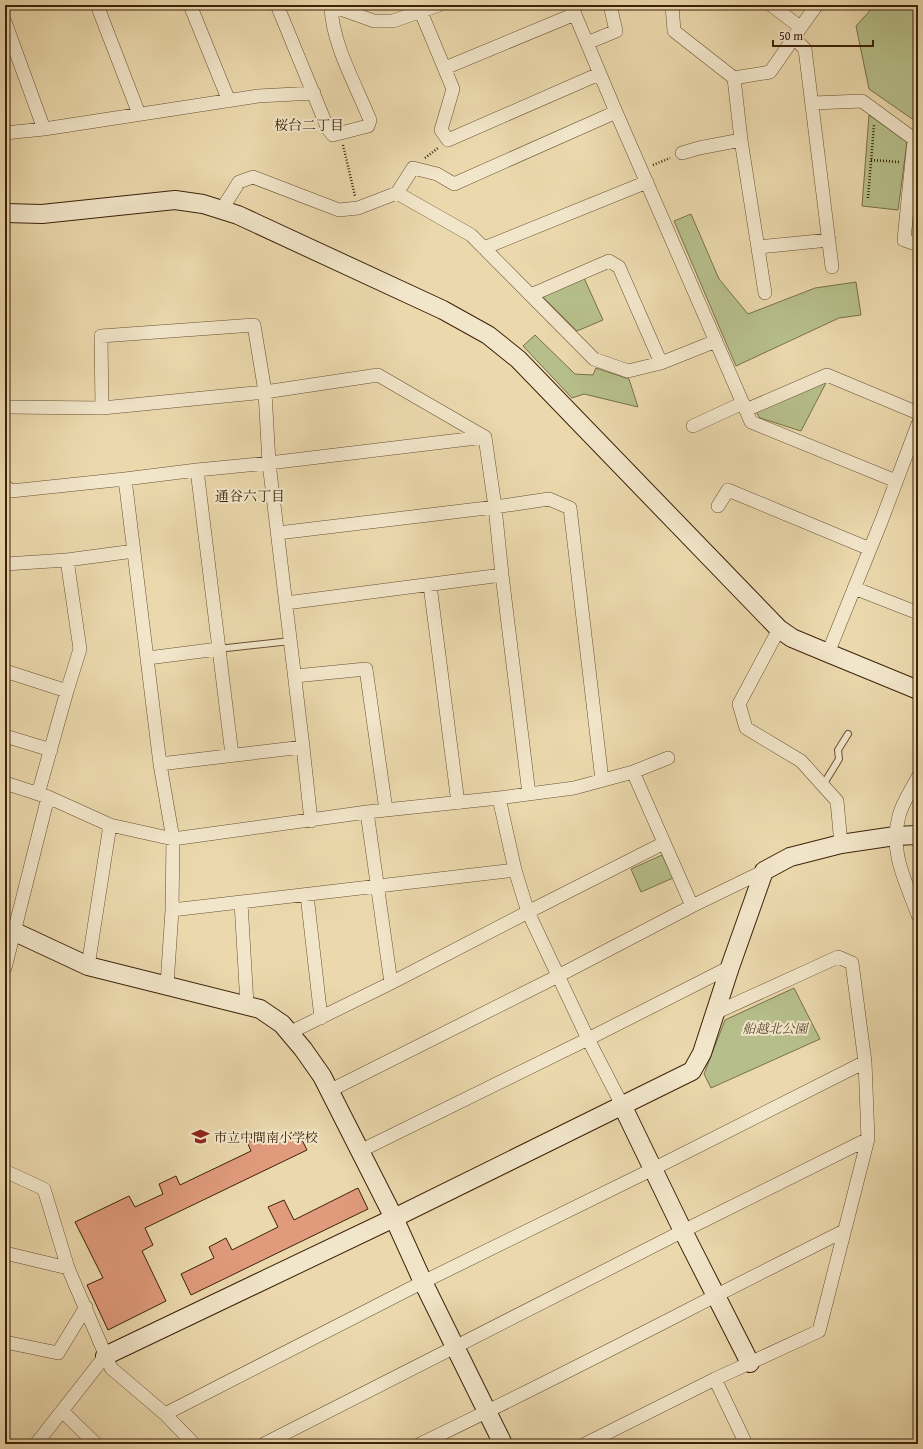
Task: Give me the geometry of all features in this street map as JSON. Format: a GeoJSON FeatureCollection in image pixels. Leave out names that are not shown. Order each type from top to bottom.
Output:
{"type":"FeatureCollection","features":[{"type":"Feature","properties":{"kind":"street"},"geometry":{"type":"LineString","coordinates":[[97,5],[139,114]]}},
{"type":"Feature","properties":{"kind":"street"},"geometry":{"type":"LineString","coordinates":[[190,5],[229,102]]}},
{"type":"Feature","properties":{"kind":"street"},"geometry":{"type":"LineString","coordinates":[[277,5],[328,129],[333,135],[368,126],[370,120],[341,52],[330,5]]}},
{"type":"Feature","properties":{"kind":"street"},"geometry":{"type":"LineString","coordinates":[[330,5],[374,22],[393,21],[439,5]]}},
{"type":"Feature","properties":{"kind":"street"},"geometry":{"type":"LineString","coordinates":[[587,43],[616,30],[610,5]]}},
{"type":"Feature","properties":{"kind":"street"},"geometry":{"type":"LineString","coordinates":[[672,5],[674,31],[734,78],[741,140],[765,293]]}},
{"type":"Feature","properties":{"kind":"street"},"geometry":{"type":"LineString","coordinates":[[771,5],[797,33],[805,49],[813,103],[832,267]]}},
{"type":"Feature","properties":{"kind":"street"},"geometry":{"type":"LineString","coordinates":[[734,78],[770,72],[817,5]]}},
{"type":"Feature","properties":{"kind":"street"},"geometry":{"type":"LineString","coordinates":[[445,68],[573,9],[646,182],[751,422],[896,481]]}},
{"type":"Feature","properties":{"kind":"street"},"geometry":{"type":"LineString","coordinates":[[421,12],[453,89],[441,130],[448,140],[600,74]]}},
{"type":"Feature","properties":{"kind":"street"},"geometry":{"type":"LineString","coordinates":[[5,22],[44,128]]}},
{"type":"Feature","properties":{"kind":"street"},"geometry":{"type":"LineString","coordinates":[[5,133],[229,102],[258,96],[314,94]]}},
{"type":"Feature","properties":{"kind":"street"},"geometry":{"type":"LineString","coordinates":[[813,103],[862,102],[916,141],[904,240],[918,245]]}},
{"type":"Feature","properties":{"kind":"street"},"geometry":{"type":"LineString","coordinates":[[222,209],[239,182],[253,177],[339,210],[358,208],[397,193],[413,168],[437,174],[454,184],[616,112]]}},
{"type":"Feature","properties":{"kind":"street"},"geometry":{"type":"LineString","coordinates":[[682,153],[699,148],[741,140]]}},
{"type":"Feature","properties":{"kind":"street"},"geometry":{"type":"LineString","coordinates":[[484,248],[646,182]]}},
{"type":"Feature","properties":{"kind":"street"},"geometry":{"type":"LineString","coordinates":[[397,193],[471,235],[594,359],[628,372],[661,364],[716,341]]}},
{"type":"Feature","properties":{"kind":"street"},"geometry":{"type":"LineString","coordinates":[[5,213],[42,214],[176,200],[203,204],[238,215],[443,310],[488,335],[518,359],[779,629],[792,638],[918,690]]}},
{"type":"Feature","properties":{"kind":"street"},"geometry":{"type":"LineString","coordinates":[[758,247],[829,240]]}},
{"type":"Feature","properties":{"kind":"street"},"geometry":{"type":"LineString","coordinates":[[531,295],[609,261],[619,267],[661,364]]}},
{"type":"Feature","properties":{"kind":"street"},"geometry":{"type":"LineString","coordinates":[[102,408],[101,336],[254,325],[266,392],[269,463],[304,747],[311,821]]}},
{"type":"Feature","properties":{"kind":"street"},"geometry":{"type":"LineString","coordinates":[[5,407],[102,408],[266,392],[378,375],[485,437]]}},
{"type":"Feature","properties":{"kind":"street"},"geometry":{"type":"LineString","coordinates":[[693,426],[827,375],[918,413]]}},
{"type":"Feature","properties":{"kind":"street"},"geometry":{"type":"LineString","coordinates":[[828,653],[918,424]]}},
{"type":"Feature","properties":{"kind":"street"},"geometry":{"type":"LineString","coordinates":[[5,486],[11,491],[269,463],[485,437]]}},
{"type":"Feature","properties":{"kind":"street"},"geometry":{"type":"LineString","coordinates":[[485,437],[495,506],[529,794]]}},
{"type":"Feature","properties":{"kind":"street"},"geometry":{"type":"LineString","coordinates":[[197,470],[232,755]]}},
{"type":"Feature","properties":{"kind":"street"},"geometry":{"type":"LineString","coordinates":[[124,479],[148,658],[160,764],[174,838],[172,910],[167,985]]}},
{"type":"Feature","properties":{"kind":"street"},"geometry":{"type":"LineString","coordinates":[[718,506],[728,490],[870,549]]}},
{"type":"Feature","properties":{"kind":"street"},"geometry":{"type":"LineString","coordinates":[[278,533],[549,499],[570,508],[602,780]]}},
{"type":"Feature","properties":{"kind":"street"},"geometry":{"type":"LineString","coordinates":[[5,564],[67,560],[134,551]]}},
{"type":"Feature","properties":{"kind":"street"},"geometry":{"type":"LineString","coordinates":[[5,968],[15,932],[51,750],[80,649],[67,560]]}},
{"type":"Feature","properties":{"kind":"street"},"geometry":{"type":"LineString","coordinates":[[286,603],[502,575]]}},
{"type":"Feature","properties":{"kind":"street"},"geometry":{"type":"LineString","coordinates":[[430,585],[458,803]]}},
{"type":"Feature","properties":{"kind":"street"},"geometry":{"type":"LineString","coordinates":[[854,588],[918,613]]}},
{"type":"Feature","properties":{"kind":"street"},"geometry":{"type":"LineString","coordinates":[[779,629],[739,704],[746,728],[801,762],[837,801],[841,844]]}},
{"type":"Feature","properties":{"kind":"street"},"geometry":{"type":"LineString","coordinates":[[148,658],[218,649]]}},
{"type":"Feature","properties":{"kind":"street"},"geometry":{"type":"LineString","coordinates":[[295,676],[366,669],[386,810]]}},
{"type":"Feature","properties":{"kind":"street"},"geometry":{"type":"LineString","coordinates":[[5,671],[67,691]]}},
{"type":"Feature","properties":{"kind":"street"},"geometry":{"type":"LineString","coordinates":[[5,736],[51,750]]}},
{"type":"Feature","properties":{"kind":"street"},"geometry":{"type":"LineString","coordinates":[[160,764],[304,747]]}},
{"type":"Feature","properties":{"kind":"street"},"geometry":{"type":"LineString","coordinates":[[5,783],[43,796],[110,825],[174,838],[311,821],[367,812],[458,803],[574,788],[633,772],[668,758]]}},
{"type":"Feature","properties":{"kind":"street"},"geometry":{"type":"LineString","coordinates":[[633,772],[692,906]]}},
{"type":"Feature","properties":{"kind":"street"},"geometry":{"type":"LineString","coordinates":[[918,777],[899,815],[895,836],[897,860],[918,915]]}},
{"type":"Feature","properties":{"kind":"street"},"geometry":{"type":"LineString","coordinates":[[499,798],[515,870],[528,912],[588,1039],[750,1363]]}},
{"type":"Feature","properties":{"kind":"street"},"geometry":{"type":"LineString","coordinates":[[367,812],[391,983]]}},
{"type":"Feature","properties":{"kind":"street"},"geometry":{"type":"LineString","coordinates":[[88,966],[110,825]]}},
{"type":"Feature","properties":{"kind":"street"},"geometry":{"type":"LineString","coordinates":[[329,1091],[790,857],[841,844],[895,836],[918,835]]}},
{"type":"Feature","properties":{"kind":"street"},"geometry":{"type":"LineString","coordinates":[[289,1032],[322,1018],[664,843]]}},
{"type":"Feature","properties":{"kind":"street"},"geometry":{"type":"LineString","coordinates":[[172,910],[515,870]]}},
{"type":"Feature","properties":{"kind":"street"},"geometry":{"type":"LineString","coordinates":[[36,1444],[105,1356],[394,1218],[692,1071],[702,1054],[730,967],[764,871]]}},
{"type":"Feature","properties":{"kind":"street"},"geometry":{"type":"LineString","coordinates":[[307,894],[322,1018]]}},
{"type":"Feature","properties":{"kind":"street"},"geometry":{"type":"LineString","coordinates":[[241,902],[247,1005]]}},
{"type":"Feature","properties":{"kind":"street"},"geometry":{"type":"LineString","coordinates":[[15,932],[88,966],[247,1005],[260,1009],[282,1024],[322,1076],[394,1218],[423,1282],[503,1444]]}},
{"type":"Feature","properties":{"kind":"street"},"geometry":{"type":"LineString","coordinates":[[585,1444],[715,1379],[819,1331],[868,1139],[865,1062],[852,963],[838,957],[715,1013]]}},
{"type":"Feature","properties":{"kind":"street"},"geometry":{"type":"LineString","coordinates":[[360,1151],[588,1039],[730,967]]}},
{"type":"Feature","properties":{"kind":"street"},"geometry":{"type":"LineString","coordinates":[[165,1414],[423,1282],[653,1169],[865,1062]]}},
{"type":"Feature","properties":{"kind":"street"},"geometry":{"type":"LineString","coordinates":[[264,1444],[683,1231],[868,1139]]}},
{"type":"Feature","properties":{"kind":"street"},"geometry":{"type":"LineString","coordinates":[[5,1171],[44,1189],[68,1268],[111,1368],[165,1414],[194,1444]]}},
{"type":"Feature","properties":{"kind":"street"},"geometry":{"type":"LineString","coordinates":[[420,1444],[487,1412],[844,1231]]}},
{"type":"Feature","properties":{"kind":"street"},"geometry":{"type":"LineString","coordinates":[[5,1253],[68,1268]]}},
{"type":"Feature","properties":{"kind":"street"},"geometry":{"type":"LineString","coordinates":[[5,1342],[58,1353],[86,1307]]}},
{"type":"Feature","properties":{"kind":"street"},"geometry":{"type":"LineString","coordinates":[[715,1379],[746,1444]]}},
{"type":"Feature","properties":{"kind":"street"},"geometry":{"type":"LineString","coordinates":[[62,1411],[96,1444]]}},
{"type":"Feature","properties":{"kind":"lane"},"geometry":{"type":"LineString","coordinates":[[218,649],[291,641]]}},
{"type":"Feature","properties":{"kind":"lane"},"geometry":{"type":"LineString","coordinates":[[823,785],[838,759],[838,750],[848,734]]}},
{"type":"Feature","properties":{"kind":"path"},"geometry":{"type":"LineString","coordinates":[[868,198],[875,111]]}},
{"type":"Feature","properties":{"kind":"path"},"geometry":{"type":"LineString","coordinates":[[340,134],[358,208]]}},
{"type":"Feature","properties":{"kind":"path"},"geometry":{"type":"LineString","coordinates":[[413,168],[448,140]]}},
{"type":"Feature","properties":{"kind":"path"},"geometry":{"type":"LineString","coordinates":[[641,169],[682,153]]}},
{"type":"Feature","properties":{"kind":"path"},"geometry":{"type":"LineString","coordinates":[[871,160],[896,161]]}},
{"type":"Feature","properties":{"kind":"green space"},"geometry":{"type":"Polygon","coordinates":[[[875,5],[918,5],[918,123],[869,89],[856,26],[875,5]]]}},
{"type":"Feature","properties":{"kind":"green space"},"geometry":{"type":"Polygon","coordinates":[[[869,115],[907,142],[898,210],[862,206],[869,115]]]}},
{"type":"Feature","properties":{"kind":"green space"},"geometry":{"type":"Polygon","coordinates":[[[691,214],[719,279],[748,314],[815,288],[856,282],[861,315],[839,318],[736,366],[674,221],[691,214]]]}},
{"type":"Feature","properties":{"kind":"green space"},"geometry":{"type":"Polygon","coordinates":[[[584,278],[603,320],[577,331],[542,296],[584,278]]]}},
{"type":"Feature","properties":{"kind":"green space"},"geometry":{"type":"Polygon","coordinates":[[[535,335],[575,374],[593,375],[596,368],[629,379],[638,407],[584,394],[572,398],[523,346],[535,335]]]}},
{"type":"Feature","properties":{"kind":"green space"},"geometry":{"type":"Polygon","coordinates":[[[827,381],[801,431],[760,418],[756,412],[827,381]]]}},
{"type":"Feature","properties":{"kind":"green space"},"geometry":{"type":"Polygon","coordinates":[[[662,855],[673,878],[641,892],[631,869],[662,855]]]}},
{"type":"Feature","properties":{"kind":"green space","name":"船越北公園"},"geometry":{"type":"Polygon","coordinates":[[[794,988],[820,1039],[711,1088],[704,1074],[725,1020],[794,988]]]}},
{"type":"Feature","properties":{"kind":"building"},"geometry":{"type":"Polygon","coordinates":[[[297,1130],[307,1150],[145,1228],[153,1245],[142,1251],[166,1301],[108,1330],[87,1285],[103,1278],[75,1222],[129,1196],[135,1207],[163,1194],[159,1184],[176,1176],[180,1185],[251,1151],[247,1142],[263,1135],[268,1144],[297,1130]]]}},
{"type":"Feature","properties":{"kind":"building"},"geometry":{"type":"Polygon","coordinates":[[[358,1188],[368,1209],[191,1295],[181,1274],[214,1258],[209,1247],[226,1238],[232,1250],[278,1227],[268,1207],[284,1200],[294,1220],[358,1188]]]}},
{"type":"Feature","properties":{"kind":"place","name":"市立中間南小学校"},"geometry":{"type":"Point","coordinates":[201,1137]}},
{"type":"Feature","properties":{"kind":"district","name":"桜台二丁目"},"geometry":{"type":"Point","coordinates":[309,125]}},
{"type":"Feature","properties":{"kind":"district","name":"通谷六丁目"},"geometry":{"type":"Point","coordinates":[250,496]}}]}
